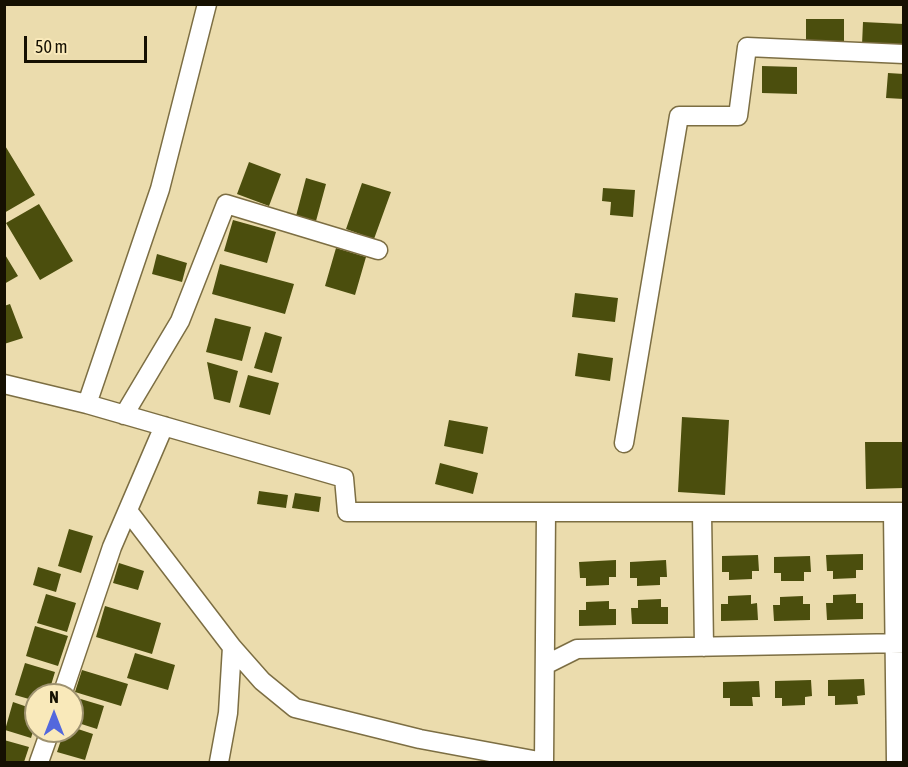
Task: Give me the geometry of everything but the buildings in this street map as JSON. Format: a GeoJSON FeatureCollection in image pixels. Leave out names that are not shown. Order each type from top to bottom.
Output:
{"type":"FeatureCollection","features":[{"type":"Feature","properties":{"kind":"street"},"geometry":{"type":"LineString","coordinates":[[87,404],[160,189],[207,4]]}},
{"type":"Feature","properties":{"kind":"street"},"geometry":{"type":"LineString","coordinates":[[624,443],[680,116],[738,116],[747,47],[903,54]]}},
{"type":"Feature","properties":{"kind":"street"},"geometry":{"type":"LineString","coordinates":[[124,415],[180,321],[226,204],[378,249]]}},
{"type":"Feature","properties":{"kind":"street"},"geometry":{"type":"LineString","coordinates":[[4,384],[87,404],[344,478],[347,512],[898,512],[899,643],[896,762]]}},
{"type":"Feature","properties":{"kind":"street"},"geometry":{"type":"LineString","coordinates":[[66,683],[112,547],[164,426]]}},
{"type":"Feature","properties":{"kind":"street"},"geometry":{"type":"LineString","coordinates":[[128,511],[232,647],[262,681],[295,708],[420,740],[544,762],[546,512]]}},
{"type":"Feature","properties":{"kind":"street"},"geometry":{"type":"LineString","coordinates":[[702,513],[704,647]]}},
{"type":"Feature","properties":{"kind":"street"},"geometry":{"type":"LineString","coordinates":[[545,665],[577,649],[899,643]]}},
{"type":"Feature","properties":{"kind":"street"},"geometry":{"type":"LineString","coordinates":[[219,762],[228,713],[232,647]]}},
{"type":"Feature","properties":{"kind":"street"},"geometry":{"type":"LineString","coordinates":[[39,762],[46,743]]}}]}
